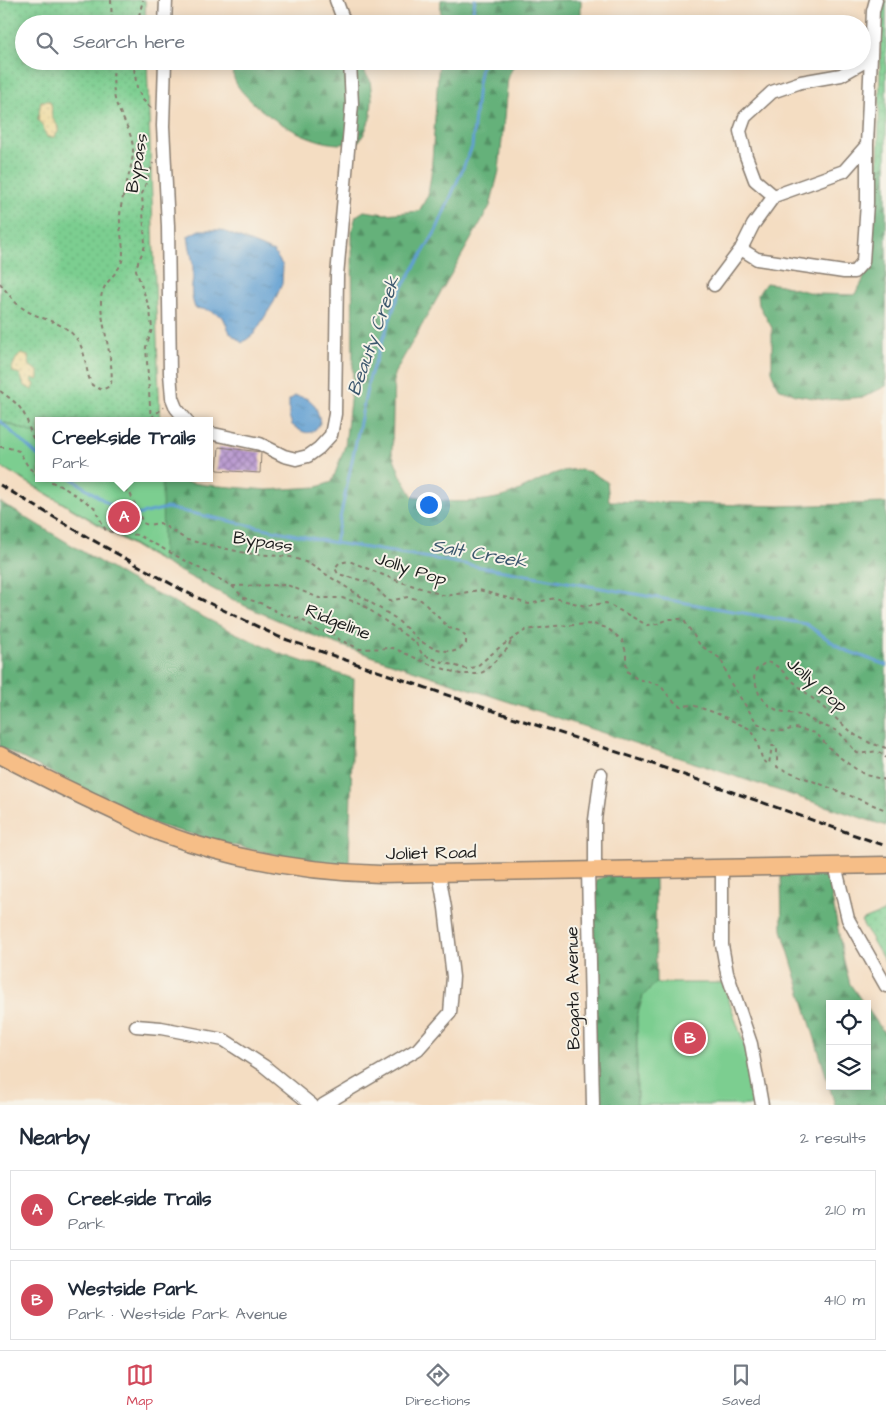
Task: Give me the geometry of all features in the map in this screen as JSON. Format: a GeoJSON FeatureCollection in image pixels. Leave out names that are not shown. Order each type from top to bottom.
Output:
{"type":"FeatureCollection","features":[{"type":"Feature","properties":{"kind":"main road","name":"Joliet Road"},"geometry":{"type":"LineString","coordinates":[[0,755],[76,794],[159,833],[243,858],[288,867],[337,873],[439,873],[722,866],[886,865]]}},
{"type":"Feature","properties":{"kind":"street"},"geometry":{"type":"LineString","coordinates":[[165,15],[166,0]]}},
{"type":"Feature","properties":{"kind":"street"},"geometry":{"type":"LineString","coordinates":[[336,0],[342,15]]}},
{"type":"Feature","properties":{"kind":"street"},"geometry":{"type":"LineString","coordinates":[[871,58],[873,11],[876,0]]}},
{"type":"Feature","properties":{"kind":"street"},"geometry":{"type":"LineString","coordinates":[[165,70],[163,126],[168,226],[170,373],[172,398],[176,408],[184,417]]}},
{"type":"Feature","properties":{"kind":"street"},"geometry":{"type":"LineString","coordinates":[[213,434],[260,444],[284,456],[296,459],[308,456],[319,448],[331,435],[335,414],[337,276],[352,104],[350,70]]}},
{"type":"Feature","properties":{"kind":"street"},"geometry":{"type":"LineString","coordinates":[[774,196],[755,180],[746,156],[740,131],[745,117],[772,92],[801,82],[841,75],[850,70]]}},
{"type":"Feature","properties":{"kind":"street"},"geometry":{"type":"LineString","coordinates":[[741,249],[757,258],[844,272],[854,272],[863,262],[867,203],[867,145],[870,70]]}},
{"type":"Feature","properties":{"kind":"street"},"geometry":{"type":"LineString","coordinates":[[714,285],[741,249],[753,225],[774,196],[844,171],[867,145]]}},
{"type":"Feature","properties":{"kind":"street","name":"Bogata Avenue"},"geometry":{"type":"LineString","coordinates":[[593,1105],[592,870],[595,820],[601,774]]}},
{"type":"Feature","properties":{"kind":"street"},"geometry":{"type":"LineString","coordinates":[[836,865],[848,919],[886,986]]}},
{"type":"Feature","properties":{"kind":"street"},"geometry":{"type":"LineString","coordinates":[[722,866],[722,945],[727,973],[752,1044],[762,1105]]}},
{"type":"Feature","properties":{"kind":"street"},"geometry":{"type":"LineString","coordinates":[[323,1105],[418,1049],[450,1013],[453,977],[439,873]]}},
{"type":"Feature","properties":{"kind":"street"},"geometry":{"type":"LineString","coordinates":[[136,1026],[160,1028],[224,1040],[264,1066],[312,1105]]}},
{"type":"Feature","properties":{"kind":"path"},"geometry":{"type":"LineString","coordinates":[[111,0],[112,15]]}},
{"type":"Feature","properties":{"kind":"path"},"geometry":{"type":"LineString","coordinates":[[139,15],[143,0]]}},
{"type":"Feature","properties":{"kind":"path"},"geometry":{"type":"LineString","coordinates":[[0,283],[11,298],[24,310],[62,326],[74,335],[83,351],[92,385],[102,390],[110,386],[112,371],[103,324],[101,295],[104,286],[118,269],[122,259],[121,204],[133,150],[131,136],[115,98],[113,70]]}},
{"type":"Feature","properties":{"kind":"path","name":"Bypass"},"geometry":{"type":"LineString","coordinates":[[134,70],[137,88],[143,100],[154,111]]}},
{"type":"Feature","properties":{"kind":"path","name":"Bypass"},"geometry":{"type":"LineString","coordinates":[[151,417],[146,347],[152,329],[150,310],[136,265],[144,251],[145,244],[142,194],[155,156]]}},
{"type":"Feature","properties":{"kind":"path"},"geometry":{"type":"LineString","coordinates":[[0,391],[17,403],[25,416],[35,441]]}},
{"type":"Feature","properties":{"kind":"path"},"geometry":{"type":"LineString","coordinates":[[153,417],[172,398]]}},
{"type":"Feature","properties":{"kind":"path"},"geometry":{"type":"LineString","coordinates":[[0,448],[6,447],[18,451],[28,468],[35,472]]}},
{"type":"Feature","properties":{"kind":"path","name":"Ridgeline"},"geometry":{"type":"LineString","coordinates":[[52,482],[94,507],[106,531],[138,535],[232,586],[244,598],[263,604],[281,614],[301,619],[318,631],[330,632],[350,645],[372,650],[393,648],[429,664],[460,674],[479,674],[485,671],[508,648],[512,639]]}},
{"type":"Feature","properties":{"kind":"path","name":"Bypass"},"geometry":{"type":"LineString","coordinates":[[116,482],[119,487],[130,493],[143,522],[148,525],[160,523],[187,540],[245,553],[291,557],[308,563],[395,618]]}},
{"type":"Feature","properties":{"kind":"path","name":"Jolly Pop"},"geometry":{"type":"LineString","coordinates":[[395,618],[420,641],[433,648],[450,652],[458,650],[466,644],[466,637],[460,631],[449,628],[420,600],[408,597],[389,601],[371,583],[338,574],[335,568],[339,563],[349,561],[398,581],[446,596],[479,590],[529,604],[555,598],[585,606],[606,603],[647,625],[657,624],[669,619],[683,619],[700,645],[721,659],[730,682],[757,723],[769,730],[784,731],[795,728],[816,734],[833,752],[865,775],[886,780]]}},
{"type":"Feature","properties":{"kind":"path"},"geometry":{"type":"LineString","coordinates":[[232,586],[287,585],[319,598],[342,598],[360,603],[416,643],[422,654],[466,669],[476,666],[526,630],[593,624],[607,628],[622,640],[626,652],[628,672],[637,679],[660,685],[671,699],[680,706],[692,705],[700,707],[750,729],[755,736],[763,761],[886,810]]}},
{"type":"Feature","properties":{"kind":"path"},"geometry":{"type":"LineString","coordinates":[[394,627],[395,618]]}},
{"type":"Feature","properties":{"kind":"path","name":"Jolly Pop"},"geometry":{"type":"LineString","coordinates":[[886,748],[870,743],[855,735],[788,677],[780,667],[766,662],[756,670],[754,678],[760,694],[769,706],[779,712],[805,716],[816,723],[838,731],[857,753],[863,754],[873,750],[878,751],[886,758]]}},
{"type":"Feature","properties":{"kind":"path"},"geometry":{"type":"LineString","coordinates":[[769,764],[772,746],[776,746],[777,767]]}},
{"type":"Feature","properties":{"kind":"green space"},"geometry":{"type":"Polygon","coordinates":[[[0,0],[145,0],[146,15],[15,15],[15,70],[147,70],[160,417],[35,417],[35,434],[0,421],[0,0]]]}},
{"type":"Feature","properties":{"kind":"green space"},"geometry":{"type":"Polygon","coordinates":[[[441,0],[581,0],[581,15],[440,15],[441,0]]]}},
{"type":"Feature","properties":{"kind":"green space"},"geometry":{"type":"Polygon","coordinates":[[[886,0],[886,165],[878,170],[881,17],[882,4],[886,0]]]}},
{"type":"Feature","properties":{"kind":"green space"},"geometry":{"type":"Polygon","coordinates":[[[232,70],[363,70],[370,80],[371,116],[359,141],[339,144],[326,142],[297,132],[268,115],[245,95],[234,79],[232,70]]]}},
{"type":"Feature","properties":{"kind":"green space"},"geometry":{"type":"Polygon","coordinates":[[[438,70],[512,70],[508,77],[499,171],[490,206],[394,374],[392,453],[401,476],[413,497],[455,502],[486,500],[509,495],[554,474],[577,470],[590,472],[607,482],[609,501],[779,506],[886,503],[886,826],[391,663],[312,635],[245,606],[149,555],[0,466],[0,421],[35,434],[35,482],[186,482],[267,490],[317,487],[332,482],[345,446],[353,373],[352,230],[356,216],[364,211],[385,214],[419,211],[428,195],[438,70]]]}},
{"type":"Feature","properties":{"kind":"green space"},"geometry":{"type":"Polygon","coordinates":[[[886,165],[886,386],[864,397],[825,400],[796,395],[778,388],[772,374],[772,328],[759,305],[758,294],[766,283],[816,294],[854,295],[865,275],[870,254],[878,170],[886,165]]]}},
{"type":"Feature","properties":{"kind":"green space"},"geometry":{"type":"Polygon","coordinates":[[[0,421],[35,434],[35,482],[162,482],[163,562],[0,466],[0,421]]]}},
{"type":"Feature","properties":{"kind":"green space"},"geometry":{"type":"Polygon","coordinates":[[[0,502],[128,579],[227,629],[278,653],[354,679],[349,865],[287,857],[236,846],[157,825],[0,747],[0,502]]]}},
{"type":"Feature","properties":{"kind":"green space"},"geometry":{"type":"Polygon","coordinates":[[[781,874],[828,876],[850,984],[861,1000],[826,1000],[826,1075],[782,930],[781,874]]]}},
{"type":"Feature","properties":{"kind":"green space"},"geometry":{"type":"Polygon","coordinates":[[[606,875],[655,876],[656,983],[643,996],[637,1017],[637,1105],[594,1105],[594,889],[597,880],[606,875]]]}},
{"type":"Feature","properties":{"kind":"green space"},"geometry":{"type":"Polygon","coordinates":[[[886,911],[886,964],[861,921],[886,911]]]}},
{"type":"Feature","properties":{"kind":"green space"},"geometry":{"type":"Polygon","coordinates":[[[656,983],[723,983],[749,1059],[756,1105],[637,1105],[637,1017],[643,996],[656,983]]]}},
{"type":"Feature","properties":{"kind":"green space"},"geometry":{"type":"Polygon","coordinates":[[[871,1014],[886,1035],[886,1105],[835,1105],[830,1090],[871,1090],[871,1014]]]}},
{"type":"Feature","properties":{"kind":"sand"},"geometry":{"type":"Polygon","coordinates":[[[41,101],[49,101],[51,105],[52,117],[58,129],[54,137],[47,137],[38,120],[41,101]]]}},
{"type":"Feature","properties":{"kind":"sand"},"geometry":{"type":"Polygon","coordinates":[[[21,354],[28,356],[30,366],[38,371],[38,380],[31,379],[35,385],[32,390],[24,385],[20,374],[13,372],[12,368],[16,359],[21,354]]]}},
{"type":"Feature","properties":{"kind":"water"},"geometry":{"type":"Polygon","coordinates":[[[199,230],[221,230],[274,252],[283,266],[282,284],[274,302],[254,334],[242,343],[230,333],[223,317],[208,310],[195,308],[192,291],[193,264],[188,236],[199,230]]]}},
{"type":"Feature","properties":{"kind":"water"},"geometry":{"type":"Polygon","coordinates":[[[295,396],[310,400],[316,407],[320,423],[311,432],[304,432],[292,425],[289,416],[289,400],[295,396]]]}},
{"type":"Feature","properties":{"kind":"building"},"geometry":{"type":"Polygon","coordinates":[[[219,447],[261,452],[260,473],[217,470],[219,447]]]}},
{"type":"Feature","properties":{"kind":"waterway","name":"Beauty Creek"},"geometry":{"type":"LineString","coordinates":[[475,0],[473,10],[476,15]]}},
{"type":"Feature","properties":{"kind":"waterway","name":"Beauty Creek"},"geometry":{"type":"LineString","coordinates":[[335,543],[369,379],[400,291],[436,231],[472,147],[480,70]]}},
{"type":"Feature","properties":{"kind":"waterway","name":"Salt Creek"},"geometry":{"type":"LineString","coordinates":[[0,421],[35,453]]}},
{"type":"Feature","properties":{"kind":"waterway","name":"Salt Creek"},"geometry":{"type":"LineString","coordinates":[[77,482],[128,517],[167,508],[335,543],[806,624],[842,649],[886,665]]}},
{"type":"Feature","properties":{"kind":"railway"},"geometry":{"type":"LineString","coordinates":[[0,485],[182,590],[279,637],[653,764],[886,846]]}},
{"type":"Feature","properties":{"kind":"place","name":"Creekside Trails"},"geometry":{"type":"Point","coordinates":[124,517]}},
{"type":"Feature","properties":{"kind":"place","name":"Westside Park"},"geometry":{"type":"Point","coordinates":[690,1038]}}]}
